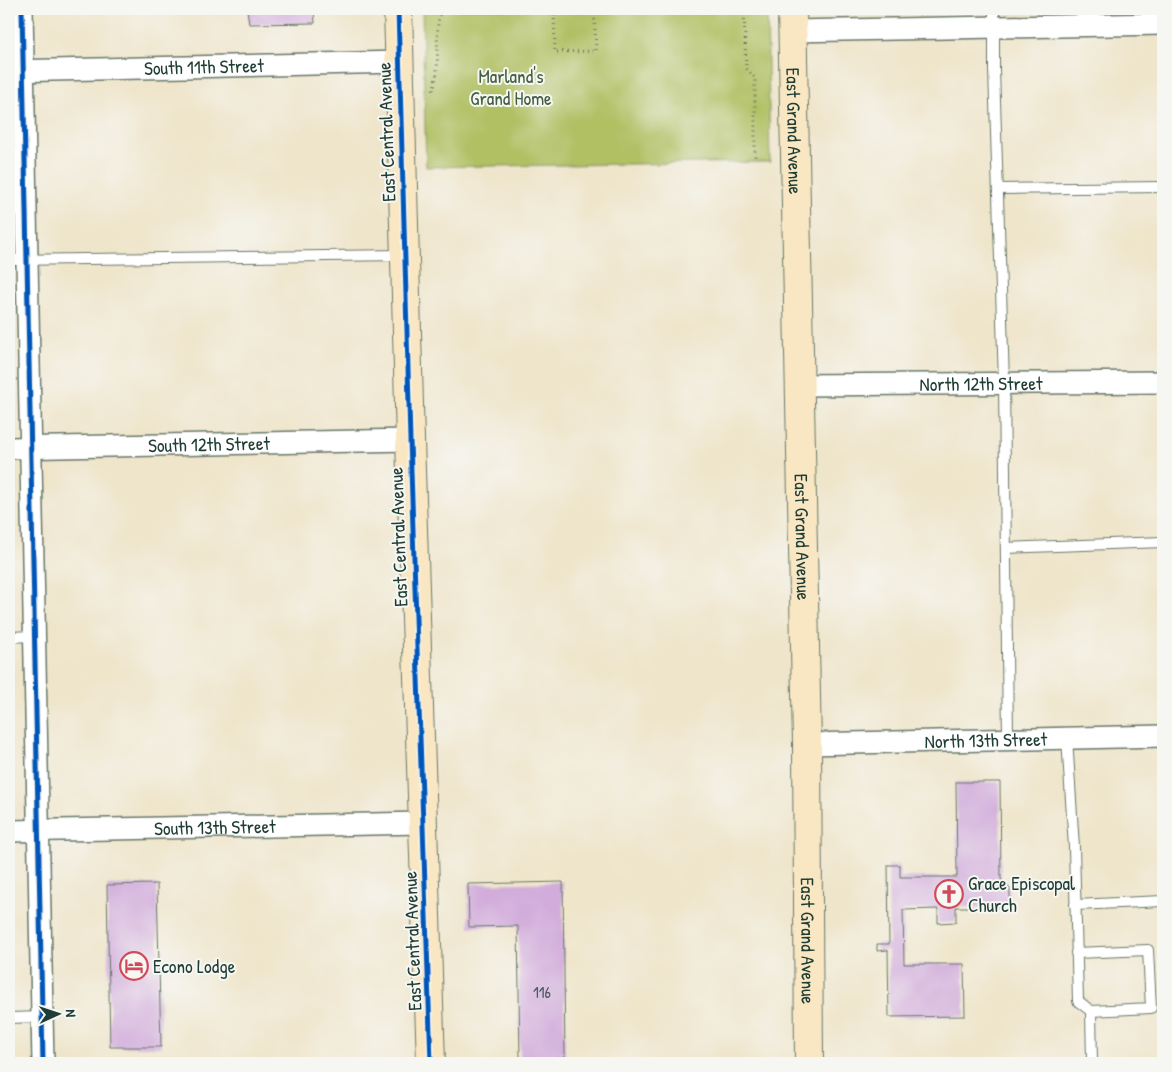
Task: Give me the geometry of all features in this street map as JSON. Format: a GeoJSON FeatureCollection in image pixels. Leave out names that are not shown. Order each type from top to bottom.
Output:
{"type":"FeatureCollection","features":[{"type":"Feature","properties":{"kind":"street"},"geometry":{"type":"LineString","coordinates":[[22,9],[16,71],[18,260],[31,447],[43,1063]]}},
{"type":"Feature","properties":{"kind":"street","name":"East Central Avenue"},"geometry":{"type":"LineString","coordinates":[[398,9],[410,440],[432,1063]]}},
{"type":"Feature","properties":{"kind":"street"},"geometry":{"type":"LineString","coordinates":[[792,20],[994,18],[1163,24]]}},
{"type":"Feature","properties":{"kind":"street","name":"East Grand Avenue"},"geometry":{"type":"LineString","coordinates":[[792,20],[807,744],[809,1063]]}},
{"type":"Feature","properties":{"kind":"street","name":"South 11th Street"},"geometry":{"type":"LineString","coordinates":[[16,71],[400,62]]}},
{"type":"Feature","properties":{"kind":"street","name":"North 12th Street"},"geometry":{"type":"LineString","coordinates":[[800,385],[1163,382]]}},
{"type":"Feature","properties":{"kind":"street","name":"South 12th Street"},"geometry":{"type":"LineString","coordinates":[[9,448],[410,440]]}},
{"type":"Feature","properties":{"kind":"street","name":"North 13th Street"},"geometry":{"type":"LineString","coordinates":[[807,744],[1163,736]]}},
{"type":"Feature","properties":{"kind":"street","name":"South 13th Street"},"geometry":{"type":"LineString","coordinates":[[9,831],[423,823]]}},
{"type":"Feature","properties":{"kind":"lane"},"geometry":{"type":"LineString","coordinates":[[994,18],[1004,383],[1008,739]]}},
{"type":"Feature","properties":{"kind":"lane"},"geometry":{"type":"LineString","coordinates":[[998,189],[1163,187]]}},
{"type":"Feature","properties":{"kind":"lane"},"geometry":{"type":"LineString","coordinates":[[18,260],[405,255]]}},
{"type":"Feature","properties":{"kind":"lane"},"geometry":{"type":"LineString","coordinates":[[1006,548],[1163,542]]}},
{"type":"Feature","properties":{"kind":"lane"},"geometry":{"type":"LineString","coordinates":[[9,637],[34,636]]}},
{"type":"Feature","properties":{"kind":"lane"},"geometry":{"type":"LineString","coordinates":[[1067,738],[1074,847],[1076,953],[1078,1001],[1091,1011],[1151,1008],[1148,950],[1076,953]]}},
{"type":"Feature","properties":{"kind":"lane"},"geometry":{"type":"LineString","coordinates":[[1076,905],[1163,901]]}},
{"type":"Feature","properties":{"kind":"lane"},"geometry":{"type":"LineString","coordinates":[[1091,1011],[1092,1063]]}},
{"type":"Feature","properties":{"kind":"lane"},"geometry":{"type":"LineString","coordinates":[[9,1018],[42,1017]]}},
{"type":"Feature","properties":{"kind":"path"},"geometry":{"type":"LineString","coordinates":[[433,90],[437,78],[436,37],[441,9]]}},
{"type":"Feature","properties":{"kind":"path"},"geometry":{"type":"LineString","coordinates":[[554,9],[555,52],[596,51],[594,9]]}},
{"type":"Feature","properties":{"kind":"path"},"geometry":{"type":"LineString","coordinates":[[744,9],[746,68],[756,78],[755,158]]}},
{"type":"Feature","properties":{"kind":"green space","name":"Marland's Grand Home"},"geometry":{"type":"Polygon","coordinates":[[[422,9],[767,9],[770,162],[426,167],[422,9]]]}},
{"type":"Feature","properties":{"kind":"building"},"geometry":{"type":"Polygon","coordinates":[[[247,9],[314,9],[315,23],[249,24],[247,9]]]}},
{"type":"Feature","properties":{"kind":"building","name":"Grace Episcopal Church"},"geometry":{"type":"Polygon","coordinates":[[[956,782],[1000,782],[1001,879],[1010,889],[1010,900],[1000,907],[956,907],[956,922],[938,923],[938,909],[903,910],[904,964],[964,964],[965,1016],[889,1017],[888,950],[877,951],[877,944],[889,944],[888,865],[900,865],[900,877],[957,877],[956,782]]]}},
{"type":"Feature","properties":{"kind":"building"},"geometry":{"type":"Polygon","coordinates":[[[563,882],[565,1058],[520,1058],[518,926],[469,927],[468,884],[563,882]]]}},
{"type":"Feature","properties":{"kind":"building","name":"Econo Lodge"},"geometry":{"type":"Polygon","coordinates":[[[157,884],[161,1047],[110,1047],[107,885],[157,884]]]}},
{"type":"Feature","properties":{"kind":"cycle path"},"geometry":{"type":"LineString","coordinates":[[22,9],[43,1063]]}},
{"type":"Feature","properties":{"kind":"cycle path"},"geometry":{"type":"LineString","coordinates":[[398,9],[431,1063]]}},
{"type":"Feature","properties":{"kind":"place","name":"Grace Episcopal Church"},"geometry":{"type":"Point","coordinates":[949,894]}},
{"type":"Feature","properties":{"kind":"place","name":"Econo Lodge"},"geometry":{"type":"Point","coordinates":[134,966]}}]}
